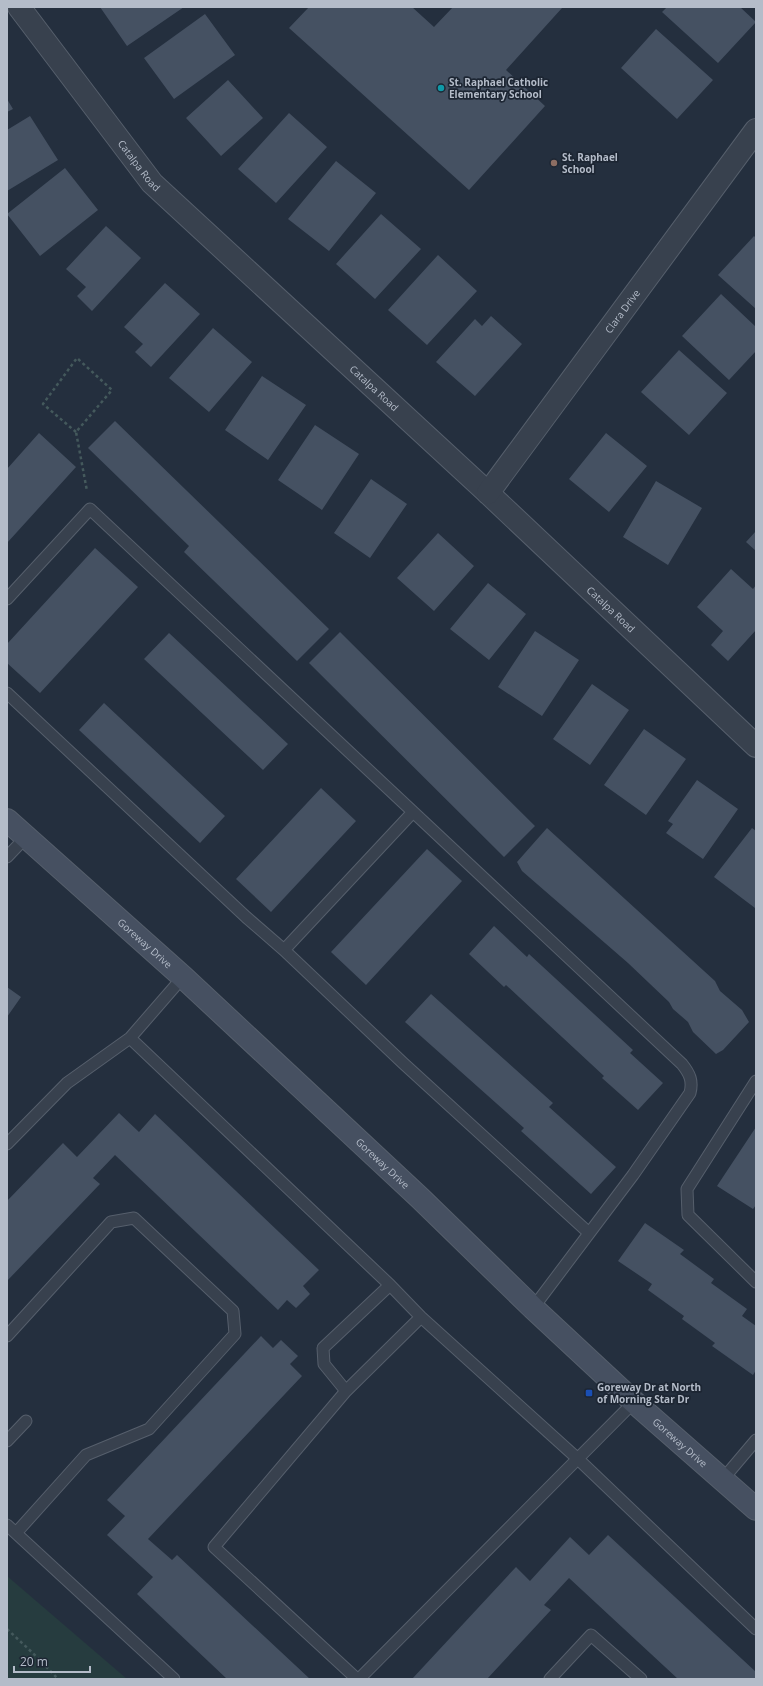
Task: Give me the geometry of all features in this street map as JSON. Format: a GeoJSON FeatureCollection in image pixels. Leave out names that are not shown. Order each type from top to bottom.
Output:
{"type":"FeatureCollection","features":[{"type":"Feature","properties":{"kind":"main road","name":"Goreway Drive"},"geometry":{"type":"LineString","coordinates":[[7,820],[183,978],[420,1198],[532,1308],[634,1402],[723,1479],[756,1510]]}},
{"type":"Feature","properties":{"kind":"street","name":"Catalpa Road"},"geometry":{"type":"LineString","coordinates":[[19,7],[152,183],[488,493],[755,744]]}},
{"type":"Feature","properties":{"kind":"street","name":"Clara Drive"},"geometry":{"type":"LineString","coordinates":[[488,493],[756,130]]}},
{"type":"Feature","properties":{"kind":"lane"},"geometry":{"type":"LineString","coordinates":[[7,599],[90,509],[682,1064],[692,1080],[690,1093],[684,1103],[633,1175],[532,1308]]}},
{"type":"Feature","properties":{"kind":"lane"},"geometry":{"type":"LineString","coordinates":[[7,693],[246,917],[284,950],[403,1063],[589,1233]]}},
{"type":"Feature","properties":{"kind":"lane"},"geometry":{"type":"LineString","coordinates":[[284,950],[413,812]]}},
{"type":"Feature","properties":{"kind":"lane"},"geometry":{"type":"LineString","coordinates":[[7,857],[26,837]]}},
{"type":"Feature","properties":{"kind":"lane"},"geometry":{"type":"LineString","coordinates":[[7,1144],[67,1083],[130,1038],[183,978]]}},
{"type":"Feature","properties":{"kind":"lane"},"geometry":{"type":"LineString","coordinates":[[130,1038],[390,1285],[421,1317],[578,1459],[756,1629]]}},
{"type":"Feature","properties":{"kind":"lane"},"geometry":{"type":"LineString","coordinates":[[756,1081],[687,1188],[688,1215],[756,1282]]}},
{"type":"Feature","properties":{"kind":"lane"},"geometry":{"type":"LineString","coordinates":[[7,1336],[110,1222],[134,1218],[233,1311],[235,1334],[149,1429],[86,1455],[16,1533]]}},
{"type":"Feature","properties":{"kind":"lane"},"geometry":{"type":"LineString","coordinates":[[346,1391],[324,1364],[323,1348],[390,1285]]}},
{"type":"Feature","properties":{"kind":"lane"},"geometry":{"type":"LineString","coordinates":[[421,1317],[346,1391],[214,1547],[358,1679],[634,1402]]}},
{"type":"Feature","properties":{"kind":"lane"},"geometry":{"type":"LineString","coordinates":[[7,1441],[26,1421]]}},
{"type":"Feature","properties":{"kind":"lane"},"geometry":{"type":"LineString","coordinates":[[723,1479],[756,1440]]}},
{"type":"Feature","properties":{"kind":"lane"},"geometry":{"type":"LineString","coordinates":[[7,1525],[174,1679]]}},
{"type":"Feature","properties":{"kind":"lane"},"geometry":{"type":"LineString","coordinates":[[550,1679],[591,1635],[641,1679]]}},
{"type":"Feature","properties":{"kind":"path"},"geometry":{"type":"LineString","coordinates":[[76,432],[112,390],[77,358],[43,404],[76,432],[90,509]]}},
{"type":"Feature","properties":{"kind":"path"},"geometry":{"type":"LineString","coordinates":[[7,1629],[58,1679]]}},
{"type":"Feature","properties":{"kind":"green space"},"geometry":{"type":"Polygon","coordinates":[[[7,1576],[127,1679],[7,1679],[7,1576]]]}},
{"type":"Feature","properties":{"kind":"building"},"geometry":{"type":"Polygon","coordinates":[[[100,7],[184,7],[127,46],[100,7]]]}},
{"type":"Feature","properties":{"kind":"building","name":"St. Raphael Catholic Elementary School"},"geometry":{"type":"Polygon","coordinates":[[[309,7],[412,7],[434,27],[453,7],[560,7],[562,8],[506,70],[545,106],[469,190],[289,28],[309,7]]]}},
{"type":"Feature","properties":{"kind":"building"},"geometry":{"type":"Polygon","coordinates":[[[667,7],[740,7],[756,22],[718,63],[662,12],[667,7]]]}},
{"type":"Feature","properties":{"kind":"building"},"geometry":{"type":"Polygon","coordinates":[[[205,14],[235,55],[174,99],[144,58],[205,14]]]}},
{"type":"Feature","properties":{"kind":"building"},"geometry":{"type":"Polygon","coordinates":[[[656,29],[713,80],[677,119],[621,68],[656,29]]]}},
{"type":"Feature","properties":{"kind":"building"},"geometry":{"type":"Polygon","coordinates":[[[228,80],[263,118],[221,156],[186,118],[228,80]]]}},
{"type":"Feature","properties":{"kind":"building"},"geometry":{"type":"Polygon","coordinates":[[[7,99],[13,109],[7,112],[7,99]]]}},
{"type":"Feature","properties":{"kind":"building"},"geometry":{"type":"Polygon","coordinates":[[[289,113],[327,147],[276,203],[238,169],[289,113]]]}},
{"type":"Feature","properties":{"kind":"building"},"geometry":{"type":"Polygon","coordinates":[[[30,116],[58,160],[7,191],[7,130],[30,116]]]}},
{"type":"Feature","properties":{"kind":"building"},"geometry":{"type":"Polygon","coordinates":[[[336,161],[376,193],[329,251],[288,219],[336,161]]]}},
{"type":"Feature","properties":{"kind":"building"},"geometry":{"type":"Polygon","coordinates":[[[65,168],[98,210],[40,256],[7,214],[65,168]]]}},
{"type":"Feature","properties":{"kind":"building"},"geometry":{"type":"Polygon","coordinates":[[[381,214],[421,249],[375,299],[336,264],[381,214]]]}},
{"type":"Feature","properties":{"kind":"building"},"geometry":{"type":"Polygon","coordinates":[[[106,226],[141,258],[92,311],[77,296],[86,287],[66,269],[106,226]]]}},
{"type":"Feature","properties":{"kind":"building"},"geometry":{"type":"Polygon","coordinates":[[[754,236],[756,238],[756,309],[718,275],[754,236]]]}},
{"type":"Feature","properties":{"kind":"building"},"geometry":{"type":"Polygon","coordinates":[[[438,255],[477,291],[427,345],[388,310],[438,255]]]}},
{"type":"Feature","properties":{"kind":"building"},"geometry":{"type":"Polygon","coordinates":[[[165,283],[200,314],[151,367],[135,352],[143,344],[124,327],[165,283]]]}},
{"type":"Feature","properties":{"kind":"building"},"geometry":{"type":"Polygon","coordinates":[[[721,294],[756,327],[756,351],[729,380],[682,336],[721,294]]]}},
{"type":"Feature","properties":{"kind":"building"},"geometry":{"type":"Polygon","coordinates":[[[491,316],[522,344],[475,396],[436,362],[475,319],[482,326],[491,316]]]}},
{"type":"Feature","properties":{"kind":"building"},"geometry":{"type":"Polygon","coordinates":[[[213,328],[252,362],[209,412],[169,378],[213,328]]]}},
{"type":"Feature","properties":{"kind":"building"},"geometry":{"type":"Polygon","coordinates":[[[679,350],[727,393],[689,435],[641,392],[679,350]]]}},
{"type":"Feature","properties":{"kind":"building"},"geometry":{"type":"Polygon","coordinates":[[[262,376],[306,405],[268,460],[225,430],[262,376]]]}},
{"type":"Feature","properties":{"kind":"building"},"geometry":{"type":"Polygon","coordinates":[[[115,421],[329,629],[297,661],[184,552],[189,546],[88,448],[115,421]]]}},
{"type":"Feature","properties":{"kind":"building"},"geometry":{"type":"Polygon","coordinates":[[[315,425],[359,454],[322,510],[278,480],[315,425]]]}},
{"type":"Feature","properties":{"kind":"building"},"geometry":{"type":"Polygon","coordinates":[[[39,433],[76,467],[7,543],[7,469],[39,433]]]}},
{"type":"Feature","properties":{"kind":"building"},"geometry":{"type":"Polygon","coordinates":[[[606,433],[647,466],[609,512],[569,479],[606,433]]]}},
{"type":"Feature","properties":{"kind":"building"},"geometry":{"type":"Polygon","coordinates":[[[371,479],[407,504],[370,558],[334,533],[371,479]]]}},
{"type":"Feature","properties":{"kind":"building"},"geometry":{"type":"Polygon","coordinates":[[[656,481],[702,508],[668,565],[623,537],[656,481]]]}},
{"type":"Feature","properties":{"kind":"building"},"geometry":{"type":"Polygon","coordinates":[[[756,531],[756,551],[746,542],[756,531]]]}},
{"type":"Feature","properties":{"kind":"building"},"geometry":{"type":"Polygon","coordinates":[[[438,533],[474,566],[434,611],[397,578],[438,533]]]}},
{"type":"Feature","properties":{"kind":"building"},"geometry":{"type":"Polygon","coordinates":[[[95,548],[138,587],[40,693],[7,663],[7,644],[95,548]]]}},
{"type":"Feature","properties":{"kind":"building"},"geometry":{"type":"Polygon","coordinates":[[[731,569],[753,589],[756,585],[756,630],[728,661],[711,645],[723,631],[697,607],[731,569]]]}},
{"type":"Feature","properties":{"kind":"building"},"geometry":{"type":"Polygon","coordinates":[[[488,583],[526,614],[489,660],[450,629],[488,583]]]}},
{"type":"Feature","properties":{"kind":"building"},"geometry":{"type":"Polygon","coordinates":[[[535,631],[579,660],[542,716],[498,687],[535,631]]]}},
{"type":"Feature","properties":{"kind":"building"},"geometry":{"type":"Polygon","coordinates":[[[340,632],[535,826],[504,857],[309,663],[340,632]]]}},
{"type":"Feature","properties":{"kind":"building"},"geometry":{"type":"Polygon","coordinates":[[[169,633],[288,744],[263,770],[144,659],[169,633]]]}},
{"type":"Feature","properties":{"kind":"building"},"geometry":{"type":"Polygon","coordinates":[[[592,684],[629,710],[590,765],[553,739],[592,684]]]}},
{"type":"Feature","properties":{"kind":"building"},"geometry":{"type":"Polygon","coordinates":[[[104,703],[225,816],[200,843],[79,730],[104,703]]]}},
{"type":"Feature","properties":{"kind":"building"},"geometry":{"type":"Polygon","coordinates":[[[644,729],[686,759],[646,815],[604,785],[644,729]]]}},
{"type":"Feature","properties":{"kind":"building"},"geometry":{"type":"Polygon","coordinates":[[[697,780],[738,809],[703,859],[666,833],[673,824],[668,821],[697,780]]]}},
{"type":"Feature","properties":{"kind":"building"},"geometry":{"type":"Polygon","coordinates":[[[321,788],[356,821],[271,912],[236,879],[321,788]]]}},
{"type":"Feature","properties":{"kind":"building"},"geometry":{"type":"Polygon","coordinates":[[[547,828],[715,981],[720,991],[742,1010],[749,1022],[723,1050],[716,1054],[693,1032],[688,1022],[673,1009],[669,1002],[628,963],[522,871],[517,862],[547,828]]]}},
{"type":"Feature","properties":{"kind":"building"},"geometry":{"type":"Polygon","coordinates":[[[752,828],[756,831],[755,908],[714,877],[752,828]]]}},
{"type":"Feature","properties":{"kind":"building"},"geometry":{"type":"Polygon","coordinates":[[[427,849],[462,881],[366,985],[331,952],[427,849]]]}},
{"type":"Feature","properties":{"kind":"building"},"geometry":{"type":"Polygon","coordinates":[[[494,926],[527,957],[529,954],[633,1050],[630,1053],[663,1083],[638,1110],[602,1078],[604,1076],[506,985],[504,987],[469,954],[494,926]]]}},
{"type":"Feature","properties":{"kind":"building"},"geometry":{"type":"Polygon","coordinates":[[[7,987],[21,997],[7,1017],[7,987]]]}},
{"type":"Feature","properties":{"kind":"building"},"geometry":{"type":"Polygon","coordinates":[[[431,994],[553,1103],[549,1107],[616,1167],[591,1194],[521,1131],[524,1128],[405,1022],[431,994]]]}},
{"type":"Feature","properties":{"kind":"building"},"geometry":{"type":"Polygon","coordinates":[[[119,1113],[139,1132],[155,1114],[319,1270],[303,1286],[310,1294],[296,1308],[287,1300],[278,1310],[115,1155],[93,1178],[100,1184],[7,1281],[7,1201],[63,1143],[77,1157],[119,1113]]]}},
{"type":"Feature","properties":{"kind":"building"},"geometry":{"type":"Polygon","coordinates":[[[756,1127],[756,1205],[753,1209],[717,1186],[756,1127]]]}},
{"type":"Feature","properties":{"kind":"building"},"geometry":{"type":"Polygon","coordinates":[[[645,1223],[684,1250],[680,1254],[714,1279],[711,1283],[747,1309],[742,1316],[756,1326],[756,1370],[753,1375],[712,1346],[715,1343],[682,1319],[684,1316],[648,1290],[652,1284],[618,1261],[645,1223]]]}},
{"type":"Feature","properties":{"kind":"building"},"geometry":{"type":"Polygon","coordinates":[[[261,1336],[273,1348],[281,1340],[298,1356],[290,1364],[302,1376],[148,1539],[172,1560],[177,1555],[310,1679],[227,1679],[137,1594],[153,1577],[107,1535],[125,1516],[107,1500],[261,1336]]]}},
{"type":"Feature","properties":{"kind":"building"},"geometry":{"type":"Polygon","coordinates":[[[608,1535],[756,1672],[756,1679],[678,1679],[569,1578],[544,1605],[551,1610],[487,1679],[412,1679],[516,1567],[530,1581],[570,1537],[589,1555],[608,1535]]]}},
{"type":"Feature","properties":{"kind":"place","name":"St. Raphael Catholic Elementary School"},"geometry":{"type":"Point","coordinates":[441,88]}},
{"type":"Feature","properties":{"kind":"place","name":"St. Raphael School"},"geometry":{"type":"Point","coordinates":[554,163]}},
{"type":"Feature","properties":{"kind":"place","name":"Goreway Dr at North of Morning Star Dr"},"geometry":{"type":"Point","coordinates":[589,1393]}}]}
